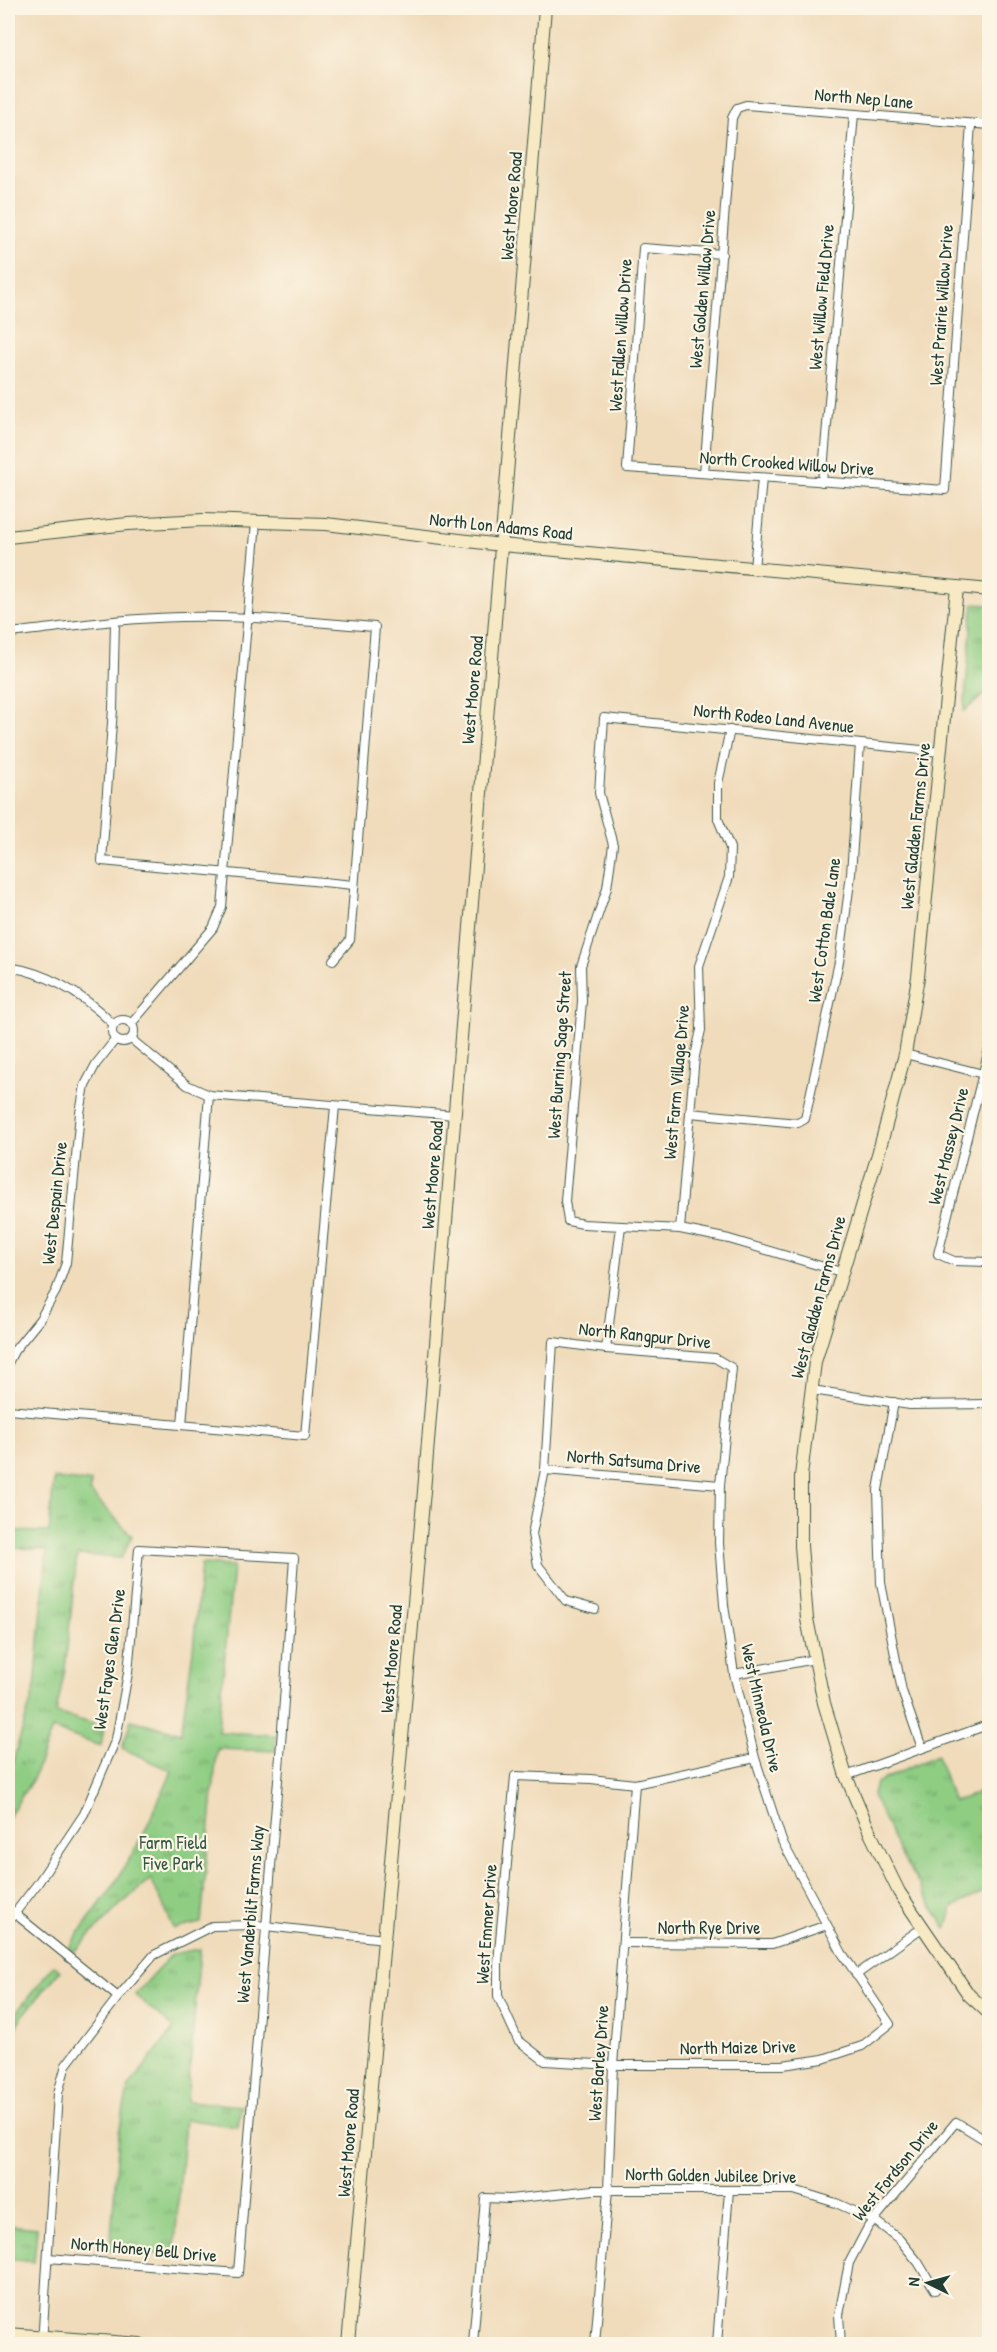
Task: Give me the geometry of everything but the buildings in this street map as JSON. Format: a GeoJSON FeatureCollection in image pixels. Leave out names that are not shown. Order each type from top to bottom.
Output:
{"type":"FeatureCollection","features":[{"type":"Feature","properties":{"kind":"street","name":"West Moore Road"},"geometry":{"type":"LineString","coordinates":[[348,2344],[455,1115],[545,8]]}},
{"type":"Feature","properties":{"kind":"street","name":"North Nep Lane"},"geometry":{"type":"LineString","coordinates":[[737,108],[746,105],[990,125]]}},
{"type":"Feature","properties":{"kind":"street","name":"West Golden Willow Drive"},"geometry":{"type":"LineString","coordinates":[[704,473],[732,118],[737,108]]}},
{"type":"Feature","properties":{"kind":"street","name":"West Willow Field Drive"},"geometry":{"type":"LineString","coordinates":[[822,482],[854,114]]}},
{"type":"Feature","properties":{"kind":"street","name":"West Prairie Willow Drive"},"geometry":{"type":"LineString","coordinates":[[945,490],[971,124]]}},
{"type":"Feature","properties":{"kind":"street","name":"West Fallen Willow Drive"},"geometry":{"type":"LineString","coordinates":[[627,468],[642,248],[722,254]]}},
{"type":"Feature","properties":{"kind":"street","name":"North Crooked Willow Drive"},"geometry":{"type":"LineString","coordinates":[[627,468],[945,490]]}},
{"type":"Feature","properties":{"kind":"street"},"geometry":{"type":"LineString","coordinates":[[754,569],[762,478]]}},
{"type":"Feature","properties":{"kind":"street","name":"North Lon Adams Road"},"geometry":{"type":"LineString","coordinates":[[8,537],[128,524],[203,520],[326,524],[501,545],[990,590]]}},
{"type":"Feature","properties":{"kind":"street"},"geometry":{"type":"LineString","coordinates":[[131,1024],[213,928],[222,907],[256,522]]}},
{"type":"Feature","properties":{"kind":"street","name":"West Gladden Farms Drive"},"geometry":{"type":"LineString","coordinates":[[957,588],[918,977],[905,1054],[879,1150],[815,1362],[801,1476],[801,1545],[807,1619],[824,1703],[846,1776],[899,1892],[969,1995],[990,2014]]}},
{"type":"Feature","properties":{"kind":"street"},"geometry":{"type":"LineString","coordinates":[[8,633],[115,621],[180,617],[248,617],[375,627],[350,940],[333,960]]}},
{"type":"Feature","properties":{"kind":"street"},"geometry":{"type":"LineString","coordinates":[[115,621],[113,710],[102,861],[354,885]]}},
{"type":"Feature","properties":{"kind":"street","name":"North Rodeo Land Avenue"},"geometry":{"type":"LineString","coordinates":[[604,718],[941,752]]}},
{"type":"Feature","properties":{"kind":"street","name":"West Burning Sage Street"},"geometry":{"type":"LineString","coordinates":[[604,718],[599,793],[613,845],[607,888],[581,966],[582,1001],[565,1201],[568,1221],[621,1226]]}},
{"type":"Feature","properties":{"kind":"street","name":"West Farm Village Drive"},"geometry":{"type":"LineString","coordinates":[[680,1229],[695,1056],[701,1030],[699,966],[729,877],[730,848],[718,819],[718,783],[730,730]]}},
{"type":"Feature","properties":{"kind":"street","name":"West Cotton Bale Lane"},"geometry":{"type":"LineString","coordinates":[[690,1113],[798,1123],[805,1119],[840,957],[851,874],[860,744]]}},
{"type":"Feature","properties":{"kind":"street"},"geometry":{"type":"LineString","coordinates":[[8,967],[54,981],[86,1000],[114,1025]]}},
{"type":"Feature","properties":{"kind":"street"},"geometry":{"type":"LineString","coordinates":[[120,1021],[131,1024],[134,1030],[131,1039],[123,1042],[115,1040],[112,1032],[114,1025],[120,1021]]}},
{"type":"Feature","properties":{"kind":"street"},"geometry":{"type":"LineString","coordinates":[[131,1039],[187,1085],[209,1095],[455,1115]]}},
{"type":"Feature","properties":{"kind":"street","name":"West Despain Drive"},"geometry":{"type":"LineString","coordinates":[[8,1363],[14,1350],[40,1319],[56,1291],[66,1263],[80,1113],[86,1086],[96,1064],[115,1040]]}},
{"type":"Feature","properties":{"kind":"street","name":"West Massey Drive"},"geometry":{"type":"LineString","coordinates":[[990,1045],[938,1254],[954,1261],[990,1262]]}},
{"type":"Feature","properties":{"kind":"street"},"geometry":{"type":"LineString","coordinates":[[905,1054],[983,1074]]}},
{"type":"Feature","properties":{"kind":"street"},"geometry":{"type":"LineString","coordinates":[[182,1425],[209,1095]]}},
{"type":"Feature","properties":{"kind":"street"},"geometry":{"type":"LineString","coordinates":[[8,1410],[305,1436],[335,1106]]}},
{"type":"Feature","properties":{"kind":"street"},"geometry":{"type":"LineString","coordinates":[[606,1349],[621,1226],[680,1229],[729,1239],[841,1272]]}},
{"type":"Feature","properties":{"kind":"street","name":"North Rangpur Drive"},"geometry":{"type":"LineString","coordinates":[[545,1470],[553,1342],[716,1358],[732,1368]]}},
{"type":"Feature","properties":{"kind":"street","name":"West Minneola Drive"},"geometry":{"type":"LineString","coordinates":[[732,1368],[720,1485],[720,1543],[724,1605],[734,1674],[755,1758],[782,1841],[842,1953],[890,2024]]}},
{"type":"Feature","properties":{"kind":"street"},"geometry":{"type":"LineString","coordinates":[[812,1390],[910,1405],[990,1404]]}},
{"type":"Feature","properties":{"kind":"street"},"geometry":{"type":"LineString","coordinates":[[894,1402],[878,1490],[881,1583],[902,1690],[922,1748]]}},
{"type":"Feature","properties":{"kind":"street"},"geometry":{"type":"LineString","coordinates":[[545,1470],[532,1534],[538,1565],[566,1601],[595,1609]]}},
{"type":"Feature","properties":{"kind":"street","name":"North Satsuma Drive"},"geometry":{"type":"LineString","coordinates":[[545,1470],[720,1485]]}},
{"type":"Feature","properties":{"kind":"street","name":"West Vanderbilt Farms Way"},"geometry":{"type":"LineString","coordinates":[[139,1549],[294,1558],[238,2273]]}},
{"type":"Feature","properties":{"kind":"street","name":"West Fayes Glen Drive"},"geometry":{"type":"LineString","coordinates":[[8,1922],[11,1911],[38,1883],[84,1814],[116,1739],[128,1673],[139,1549]]}},
{"type":"Feature","properties":{"kind":"street"},"geometry":{"type":"LineString","coordinates":[[734,1674],[815,1659]]}},
{"type":"Feature","properties":{"kind":"street"},"geometry":{"type":"LineString","coordinates":[[846,1776],[990,1724]]}},
{"type":"Feature","properties":{"kind":"street"},"geometry":{"type":"LineString","coordinates":[[635,1784],[755,1758]]}},
{"type":"Feature","properties":{"kind":"street","name":"West Emmer Drive"},"geometry":{"type":"LineString","coordinates":[[613,2065],[545,2061],[518,2040],[498,1996],[498,1962],[515,1776],[591,1779],[635,1784]]}},
{"type":"Feature","properties":{"kind":"street","name":"West Barley Drive"},"geometry":{"type":"LineString","coordinates":[[595,2344],[608,2190],[613,2065],[635,1784]]}},
{"type":"Feature","properties":{"kind":"street"},"geometry":{"type":"LineString","coordinates":[[11,1911],[118,1997]]}},
{"type":"Feature","properties":{"kind":"street","name":"North Rye Drive"},"geometry":{"type":"LineString","coordinates":[[624,1943],[772,1944],[827,1925]]}},
{"type":"Feature","properties":{"kind":"street"},"geometry":{"type":"LineString","coordinates":[[42,2341],[58,2093],[66,2065],[118,1997],[154,1955],[212,1926],[266,1926],[385,1939]]}},
{"type":"Feature","properties":{"kind":"street"},"geometry":{"type":"LineString","coordinates":[[856,1975],[923,1927]]}},
{"type":"Feature","properties":{"kind":"street","name":"North Maize Drive"},"geometry":{"type":"LineString","coordinates":[[613,2065],[783,2065],[824,2059],[862,2046],[890,2024]]}},
{"type":"Feature","properties":{"kind":"street","name":"West Fordson Drive"},"geometry":{"type":"LineString","coordinates":[[841,2344],[839,2315],[849,2263],[874,2220],[956,2122],[990,2143]]}},
{"type":"Feature","properties":{"kind":"street","name":"North Golden Jubilee Drive"},"geometry":{"type":"LineString","coordinates":[[473,2344],[485,2198],[510,2199],[608,2190],[794,2190],[836,2203],[874,2220],[899,2239],[918,2262],[935,2290]]}},
{"type":"Feature","properties":{"kind":"street"},"geometry":{"type":"LineString","coordinates":[[717,2344],[729,2190]]}},
{"type":"Feature","properties":{"kind":"street","name":"North Honey Bell Drive"},"geometry":{"type":"LineString","coordinates":[[48,2258],[238,2273]]}},
{"type":"Feature","properties":{"kind":"street"},"geometry":{"type":"LineString","coordinates":[[8,2334],[42,2341],[140,2344]]}},
{"type":"Feature","properties":{"kind":"green space"},"geometry":{"type":"Polygon","coordinates":[[[973,604],[989,605],[989,695],[984,695],[964,711],[973,604]]]}},
{"type":"Feature","properties":{"kind":"green space"},"geometry":{"type":"Polygon","coordinates":[[[54,1479],[91,1482],[90,1492],[132,1536],[121,1558],[77,1555],[65,1669],[56,1713],[104,1727],[101,1746],[52,1729],[34,1777],[8,1818],[8,1777],[35,1688],[47,1550],[8,1547],[8,1531],[49,1532],[54,1479]]]}},
{"type":"Feature","properties":{"kind":"green space","name":"Farm Field Five Park"},"geometry":{"type":"Polygon","coordinates":[[[201,1564],[233,1566],[218,1732],[276,1735],[275,1751],[217,1749],[201,1923],[174,1929],[151,1879],[119,1906],[75,1951],[68,1948],[114,1885],[142,1837],[172,1771],[122,1748],[131,1720],[181,1733],[193,1650],[201,1564]]]}},
{"type":"Feature","properties":{"kind":"green space"},"geometry":{"type":"Polygon","coordinates":[[[937,1755],[953,1802],[989,1789],[989,1889],[953,1907],[946,1929],[898,1850],[873,1795],[876,1783],[937,1755]]]}},
{"type":"Feature","properties":{"kind":"green space"},"geometry":{"type":"Polygon","coordinates":[[[200,1949],[187,2101],[241,2106],[238,2127],[185,2119],[174,2255],[110,2250],[119,2133],[128,2088],[174,2028],[135,1995],[172,1954],[200,1949]]]}},
{"type":"Feature","properties":{"kind":"green space"},"geometry":{"type":"Polygon","coordinates":[[[54,1965],[60,1971],[21,2018],[8,2047],[8,2023],[54,1965]]]}},
{"type":"Feature","properties":{"kind":"green space"},"geometry":{"type":"Polygon","coordinates":[[[8,2225],[37,2228],[34,2262],[8,2259],[8,2225]]]}}]}
